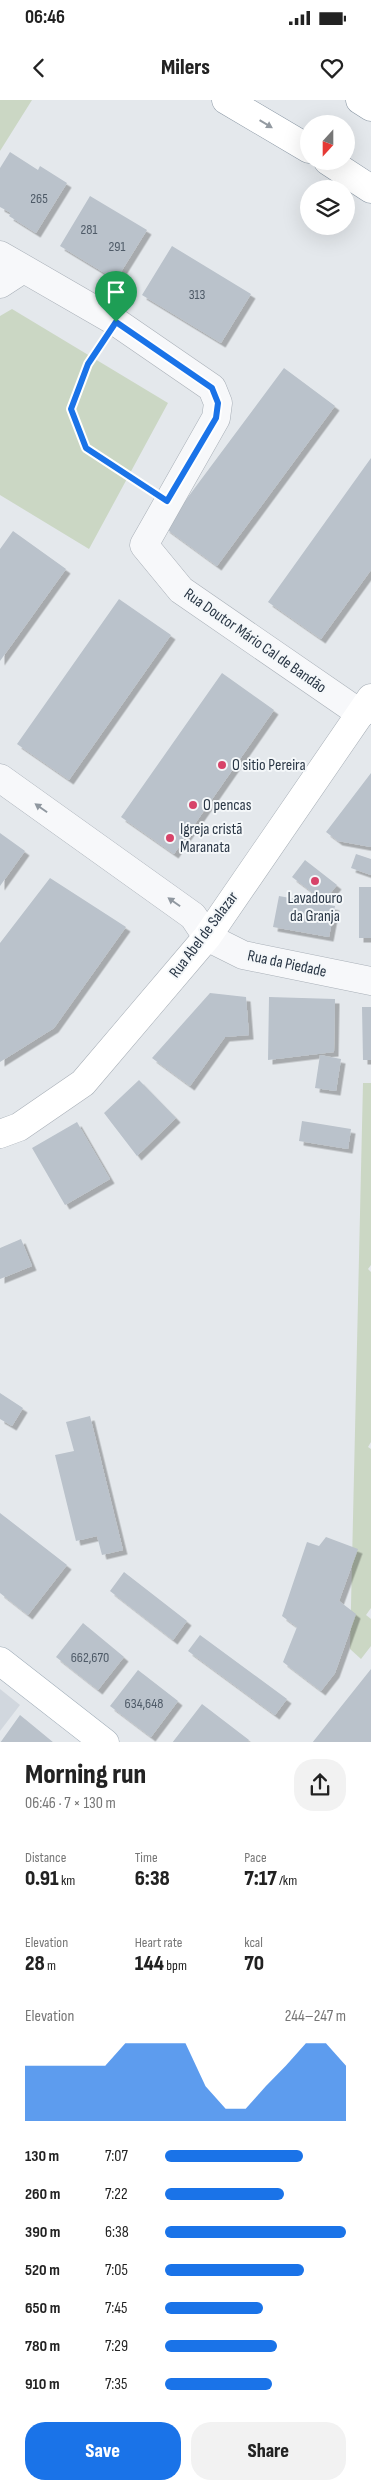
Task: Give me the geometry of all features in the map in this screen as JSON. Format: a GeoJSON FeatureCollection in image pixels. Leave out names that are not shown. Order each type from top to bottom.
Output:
{"type":"FeatureCollection","features":[{"type":"Feature","properties":{"kind":"main road"},"geometry":{"type":"LineString","coordinates":[[226,100],[300,144]]}},
{"type":"Feature","properties":{"kind":"main road"},"geometry":{"type":"LineString","coordinates":[[360,100],[371,107]]}},
{"type":"Feature","properties":{"kind":"main road"},"geometry":{"type":"LineString","coordinates":[[342,170],[371,189]]}},
{"type":"Feature","properties":{"kind":"main road","name":"Rua Abel de Salazar"},"geometry":{"type":"LineString","coordinates":[[0,1134],[19,1127],[83,1083],[207,937],[366,706]]}},
{"type":"Feature","properties":{"kind":"main road"},"geometry":{"type":"LineString","coordinates":[[0,1661],[105,1742]]}},
{"type":"Feature","properties":{"kind":"street","name":"Rua Doutor Mário Cal de Bandão"},"geometry":{"type":"LineString","coordinates":[[0,255],[116,322],[212,388],[218,403],[216,418],[167,501],[144,545],[181,590],[366,706]]}},
{"type":"Feature","properties":{"kind":"street"},"geometry":{"type":"LineString","coordinates":[[0,284],[23,269]]}},
{"type":"Feature","properties":{"kind":"street"},"geometry":{"type":"LineString","coordinates":[[0,778],[193,916],[207,937]]}},
{"type":"Feature","properties":{"kind":"street","name":"Rua da Piedade"},"geometry":{"type":"LineString","coordinates":[[207,937],[243,955],[371,980]]}},
{"type":"Feature","properties":{"kind":"path"},"geometry":{"type":"LineString","coordinates":[[116,322],[88,364],[71,409],[86,448],[167,501]]}},
{"type":"Feature","properties":{"kind":"shaded area"},"geometry":{"type":"Polygon","coordinates":[[[0,1689],[20,1705],[0,1731],[0,1689]]]}},
{"type":"Feature","properties":{"kind":"green space"},"geometry":{"type":"Polygon","coordinates":[[[0,100],[32,100],[0,151],[0,100]]]}},
{"type":"Feature","properties":{"kind":"green space"},"geometry":{"type":"Polygon","coordinates":[[[12,309],[168,403],[89,549],[0,495],[0,316],[12,309]]]}},
{"type":"Feature","properties":{"kind":"green space"},"geometry":{"type":"Polygon","coordinates":[[[363,1083],[371,1083],[371,1265],[368,1269],[371,1272],[371,1442],[368,1447],[371,1449],[371,1608],[366,1615],[371,1619],[371,1646],[361,1659],[350,1649],[363,1083]]]}},
{"type":"Feature","properties":{"kind":"building"},"geometry":{"type":"Polygon","coordinates":[[[10,152],[38,170],[40,166],[67,183],[36,233],[9,216],[11,213],[0,207],[0,168],[10,152]]]}},
{"type":"Feature","properties":{"kind":"building"},"geometry":{"type":"Polygon","coordinates":[[[90,196],[147,230],[116,280],[60,246],[90,196]]]}},
{"type":"Feature","properties":{"kind":"building"},"geometry":{"type":"Polygon","coordinates":[[[172,246],[251,294],[221,343],[142,295],[172,246]]]}},
{"type":"Feature","properties":{"kind":"building"},"geometry":{"type":"Polygon","coordinates":[[[284,368],[335,406],[217,566],[165,528],[284,368]]]}},
{"type":"Feature","properties":{"kind":"building"},"geometry":{"type":"Polygon","coordinates":[[[371,458],[371,570],[321,639],[268,602],[371,458]]]}},
{"type":"Feature","properties":{"kind":"building"},"geometry":{"type":"Polygon","coordinates":[[[13,531],[66,569],[0,661],[0,549],[13,531]]]}},
{"type":"Feature","properties":{"kind":"building"},"geometry":{"type":"Polygon","coordinates":[[[119,599],[171,635],[69,780],[17,744],[119,599]]]}},
{"type":"Feature","properties":{"kind":"building"},"geometry":{"type":"Polygon","coordinates":[[[222,673],[274,710],[174,854],[121,817],[222,673]]]}},
{"type":"Feature","properties":{"kind":"building"},"geometry":{"type":"Polygon","coordinates":[[[371,773],[371,847],[338,841],[326,832],[371,773]]]}},
{"type":"Feature","properties":{"kind":"building"},"geometry":{"type":"Polygon","coordinates":[[[0,833],[25,851],[0,886],[0,833]]]}},
{"type":"Feature","properties":{"kind":"building"},"geometry":{"type":"Polygon","coordinates":[[[356,854],[371,859],[371,875],[351,868],[356,854]]]}},
{"type":"Feature","properties":{"kind":"building","name":"Lavadouro da Granja"},"geometry":{"type":"Polygon","coordinates":[[[305,860],[337,885],[324,901],[292,877],[305,860]]]}},
{"type":"Feature","properties":{"kind":"building"},"geometry":{"type":"Polygon","coordinates":[[[50,878],[126,927],[54,1028],[0,1062],[0,943],[50,878]]]}},
{"type":"Feature","properties":{"kind":"building"},"geometry":{"type":"Polygon","coordinates":[[[359,887],[371,887],[371,938],[359,938],[359,887]]]}},
{"type":"Feature","properties":{"kind":"building"},"geometry":{"type":"Polygon","coordinates":[[[279,896],[335,906],[329,937],[273,927],[279,896]]]}},
{"type":"Feature","properties":{"kind":"building"},"geometry":{"type":"Polygon","coordinates":[[[210,993],[246,997],[249,1035],[225,1037],[190,1086],[152,1058],[210,993]]]}},
{"type":"Feature","properties":{"kind":"building"},"geometry":{"type":"Polygon","coordinates":[[[269,997],[335,999],[334,1052],[268,1060],[269,997]]]}},
{"type":"Feature","properties":{"kind":"building"},"geometry":{"type":"Polygon","coordinates":[[[362,1007],[371,1007],[371,1060],[363,1060],[362,1007]]]}},
{"type":"Feature","properties":{"kind":"building"},"geometry":{"type":"Polygon","coordinates":[[[320,1055],[341,1059],[336,1091],[315,1088],[320,1055]]]}},
{"type":"Feature","properties":{"kind":"building"},"geometry":{"type":"Polygon","coordinates":[[[139,1080],[176,1118],[137,1156],[104,1113],[139,1080]]]}},
{"type":"Feature","properties":{"kind":"building"},"geometry":{"type":"Polygon","coordinates":[[[302,1121],[351,1129],[348,1149],[299,1141],[302,1121]]]}},
{"type":"Feature","properties":{"kind":"building"},"geometry":{"type":"Polygon","coordinates":[[[77,1122],[110,1179],[65,1205],[32,1148],[77,1122]]]}},
{"type":"Feature","properties":{"kind":"building"},"geometry":{"type":"Polygon","coordinates":[[[21,1239],[32,1266],[0,1279],[0,1248],[21,1239]]]}},
{"type":"Feature","properties":{"kind":"building"},"geometry":{"type":"Polygon","coordinates":[[[0,1393],[23,1408],[12,1426],[0,1419],[0,1393]]]}},
{"type":"Feature","properties":{"kind":"building"},"geometry":{"type":"Polygon","coordinates":[[[90,1416],[123,1550],[102,1555],[97,1536],[76,1541],[55,1455],[74,1451],[66,1422],[90,1416]]]}},
{"type":"Feature","properties":{"kind":"building"},"geometry":{"type":"Polygon","coordinates":[[[0,1513],[67,1565],[28,1615],[0,1593],[0,1513]]]}},
{"type":"Feature","properties":{"kind":"building"},"geometry":{"type":"Polygon","coordinates":[[[326,1537],[358,1549],[339,1601],[356,1614],[335,1673],[321,1691],[283,1662],[297,1627],[282,1616],[307,1542],[319,1546],[326,1537]]]}},
{"type":"Feature","properties":{"kind":"building"},"geometry":{"type":"Polygon","coordinates":[[[124,1572],[187,1621],[173,1640],[110,1591],[124,1572]]]}},
{"type":"Feature","properties":{"kind":"building"},"geometry":{"type":"Polygon","coordinates":[[[83,1623],[124,1657],[98,1690],[56,1657],[83,1623]]]}},
{"type":"Feature","properties":{"kind":"building"},"geometry":{"type":"Polygon","coordinates":[[[200,1635],[287,1699],[275,1715],[188,1651],[200,1635]]]}},
{"type":"Feature","properties":{"kind":"building"},"geometry":{"type":"Polygon","coordinates":[[[371,1669],[371,1742],[313,1742],[371,1669]]]}},
{"type":"Feature","properties":{"kind":"building"},"geometry":{"type":"Polygon","coordinates":[[[138,1670],[178,1701],[151,1737],[110,1706],[138,1670]]]}},
{"type":"Feature","properties":{"kind":"building"},"geometry":{"type":"Polygon","coordinates":[[[202,1704],[249,1740],[248,1742],[173,1742],[202,1704]]]}},
{"type":"Feature","properties":{"kind":"building"},"geometry":{"type":"Polygon","coordinates":[[[20,1715],[53,1742],[1,1742],[20,1715]]]}},
{"type":"Feature","properties":{"kind":"place","name":"O sitio Pereira"},"geometry":{"type":"Point","coordinates":[222,765]}},
{"type":"Feature","properties":{"kind":"place","name":"O pencas"},"geometry":{"type":"Point","coordinates":[193,805]}},
{"type":"Feature","properties":{"kind":"place","name":"Igreja cristã Maranata"},"geometry":{"type":"Point","coordinates":[170,838]}},
{"type":"Feature","properties":{"kind":"place","name":"Lavadouro da Granja"},"geometry":{"type":"Point","coordinates":[315,881]}},
{"type":"Feature","properties":{"kind":"route"},"geometry":{"type":"LineString","coordinates":[[116,322],[212,388],[218,403],[216,418],[190,465],[167,501],[86,448],[71,409],[88,364],[116,322]]}}]}
